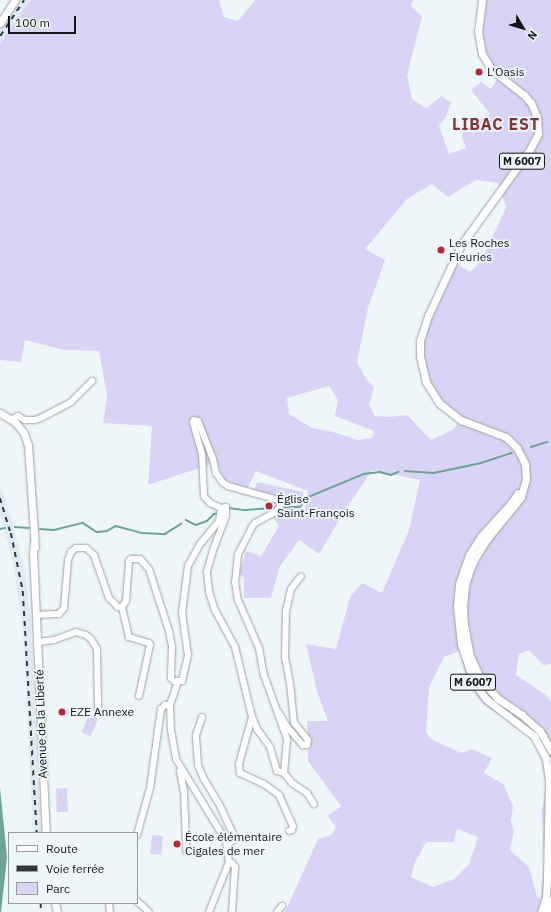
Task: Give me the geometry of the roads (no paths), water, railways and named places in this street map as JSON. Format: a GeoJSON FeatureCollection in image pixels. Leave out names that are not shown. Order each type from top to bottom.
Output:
{"type":"FeatureCollection","features":[{"type":"Feature","properties":{"kind":"main road"},"geometry":{"type":"LineString","coordinates":[[0,23],[15,0]]}},
{"type":"Feature","properties":{"kind":"main road","name":"M 6007"},"geometry":{"type":"LineString","coordinates":[[482,0],[478,31],[482,54],[492,70],[524,95],[531,103],[537,117],[538,134],[529,151],[461,245],[434,299],[420,340],[419,351],[422,372],[431,393],[443,407],[456,417],[471,425],[501,434],[512,443],[520,453],[525,464],[526,479],[524,489],[517,503],[484,543],[470,569],[465,585],[463,607],[470,656],[476,671],[486,687],[497,698],[540,731],[551,751]]}},
{"type":"Feature","properties":{"kind":"main road","name":"Avenue de la Liberté"},"geometry":{"type":"LineString","coordinates":[[0,413],[12,419],[24,433],[29,450],[46,832]]}},
{"type":"Feature","properties":{"kind":"main road","name":"M 6007"},"geometry":{"type":"LineString","coordinates":[[512,443],[520,460],[522,469],[520,486],[511,503],[481,536],[469,556],[459,584],[457,606],[462,644],[469,674],[480,692],[534,736],[546,759],[549,780],[548,878],[546,897],[541,912]]}},
{"type":"Feature","properties":{"kind":"main road"},"geometry":{"type":"LineString","coordinates":[[470,656],[470,664],[476,679],[499,709],[509,711],[525,719]]}},
{"type":"Feature","properties":{"kind":"main road"},"geometry":{"type":"LineString","coordinates":[[547,912],[551,901]]}},
{"type":"Feature","properties":{"kind":"street"},"geometry":{"type":"LineString","coordinates":[[12,419],[18,416],[24,420],[35,420],[42,418],[72,402],[92,381]]}},
{"type":"Feature","properties":{"kind":"street"},"geometry":{"type":"LineString","coordinates":[[284,773],[287,739],[276,712],[264,675],[258,648],[238,600],[235,582],[238,555],[252,526],[277,511],[281,504],[278,500],[228,486],[223,483],[216,473],[213,459],[198,421],[194,420],[193,422],[202,454],[204,496],[210,503],[220,508],[226,507],[226,516],[214,547],[207,581],[214,610],[235,647],[252,717],[257,729],[270,747],[277,771],[284,773],[292,783],[303,789],[314,804]]}},
{"type":"Feature","properties":{"kind":"street"},"geometry":{"type":"LineString","coordinates":[[209,912],[229,862],[228,845],[208,810],[181,769],[174,752],[170,705],[178,682],[182,681],[184,677],[188,655],[182,602],[188,566],[200,544],[219,521],[220,508]]}},
{"type":"Feature","properties":{"kind":"street"},"geometry":{"type":"LineString","coordinates":[[37,615],[62,612],[64,608],[68,560],[71,552],[76,548],[81,547],[86,548],[94,555],[109,598],[114,604],[122,607]]}},
{"type":"Feature","properties":{"kind":"street"},"geometry":{"type":"LineString","coordinates":[[139,696],[150,645],[149,643],[129,637],[122,607],[126,600],[127,565],[131,559],[140,559],[144,561],[149,569],[172,647],[171,678],[178,682]]}},
{"type":"Feature","properties":{"kind":"street"},"geometry":{"type":"LineString","coordinates":[[276,712],[280,714],[288,728],[303,745],[307,745],[308,740],[294,723],[290,683],[285,657],[286,611],[291,589],[301,576]]}},
{"type":"Feature","properties":{"kind":"street"},"geometry":{"type":"LineString","coordinates":[[38,642],[54,640],[76,632],[86,635],[91,639],[97,649],[98,709]]}},
{"type":"Feature","properties":{"kind":"street"},"geometry":{"type":"LineString","coordinates":[[138,832],[150,788],[161,709],[165,705],[170,705]]}},
{"type":"Feature","properties":{"kind":"street"},"geometry":{"type":"LineString","coordinates":[[202,717],[196,736],[198,765],[220,806],[232,834],[232,841],[228,845]]}},
{"type":"Feature","properties":{"kind":"street"},"geometry":{"type":"LineString","coordinates":[[252,717],[239,764],[240,773],[264,784],[279,795],[293,826],[292,830],[289,831]]}},
{"type":"Feature","properties":{"kind":"street"},"geometry":{"type":"LineString","coordinates":[[181,769],[180,771],[186,814],[186,851]]}},
{"type":"Feature","properties":{"kind":"street"},"geometry":{"type":"LineString","coordinates":[[229,862],[235,867],[232,912]]}},
{"type":"Feature","properties":{"kind":"street"},"geometry":{"type":"LineString","coordinates":[[138,902],[148,912]]}},
{"type":"Feature","properties":{"kind":"street"},"geometry":{"type":"LineString","coordinates":[[277,912],[282,906]]}},
{"type":"Feature","properties":{"kind":"waterway"},"geometry":{"type":"LineString","coordinates":[[531,447],[547,442]]}},
{"type":"Feature","properties":{"kind":"waterway"},"geometry":{"type":"LineString","coordinates":[[405,471],[434,473],[481,463],[511,453]]}},
{"type":"Feature","properties":{"kind":"waterway"},"geometry":{"type":"LineString","coordinates":[[285,507],[300,507],[306,498],[364,474],[380,472],[391,475],[398,472]]}},
{"type":"Feature","properties":{"kind":"waterway"},"geometry":{"type":"LineString","coordinates":[[228,508],[245,510],[276,508]]}},
{"type":"Feature","properties":{"kind":"waterway"},"geometry":{"type":"LineString","coordinates":[[186,520],[196,525],[207,521],[214,514],[218,514]]}},
{"type":"Feature","properties":{"kind":"waterway"},"geometry":{"type":"LineString","coordinates":[[40,529],[54,530],[83,523],[97,532],[107,531],[116,526],[143,533],[165,534],[181,524]]}},
{"type":"Feature","properties":{"kind":"waterway"},"geometry":{"type":"LineString","coordinates":[[15,527],[29,528]]}},
{"type":"Feature","properties":{"kind":"waterway"},"geometry":{"type":"LineString","coordinates":[[0,529],[5,528]]}},
{"type":"Feature","properties":{"kind":"railway"},"geometry":{"type":"LineString","coordinates":[[0,36],[24,0]]}},
{"type":"Feature","properties":{"kind":"railway"},"geometry":{"type":"LineString","coordinates":[[0,498],[11,533],[23,591],[37,832]]}},
{"type":"Feature","properties":{"kind":"railway"},"geometry":{"type":"LineString","coordinates":[[41,904],[41,912]]}},
{"type":"Feature","properties":{"kind":"place","name":"L'Oasis"},"geometry":{"type":"Point","coordinates":[479,72]}},
{"type":"Feature","properties":{"kind":"place","name":"Les Roches Fleuries"},"geometry":{"type":"Point","coordinates":[441,250]}},
{"type":"Feature","properties":{"kind":"place","name":"Église Saint-François"},"geometry":{"type":"Point","coordinates":[269,506]}},
{"type":"Feature","properties":{"kind":"place","name":"EZE Annexe"},"geometry":{"type":"Point","coordinates":[62,712]}},
{"type":"Feature","properties":{"kind":"place","name":"École élémentaire Cigales de mer"},"geometry":{"type":"Point","coordinates":[177,844]}},
{"type":"Feature","properties":{"kind":"district","name":"LIBAC EST"},"geometry":{"type":"Point","coordinates":[496,124]}}]}
